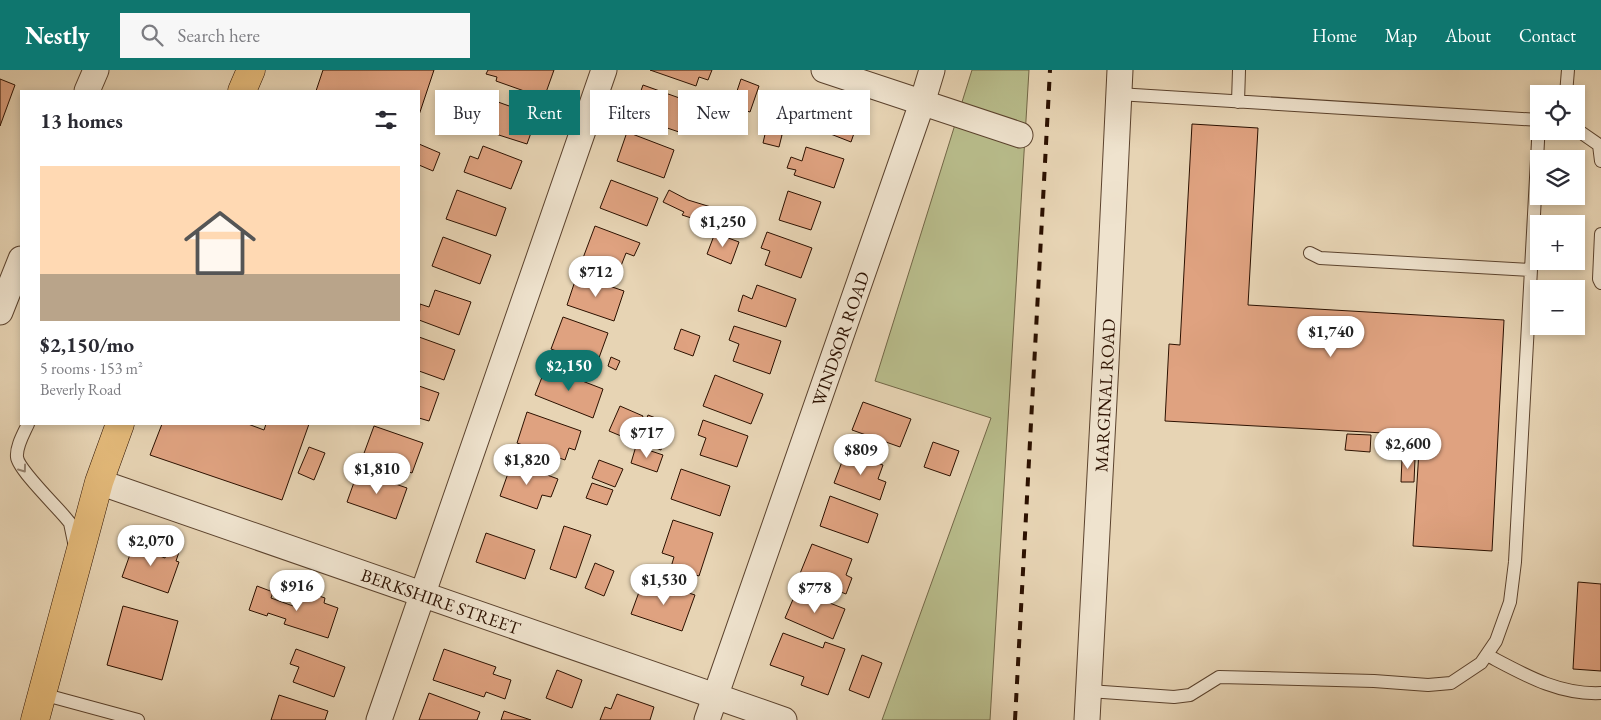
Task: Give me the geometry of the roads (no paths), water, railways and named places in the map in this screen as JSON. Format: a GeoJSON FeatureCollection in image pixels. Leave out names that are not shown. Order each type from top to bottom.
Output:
{"type":"FeatureCollection","features":[{"type":"Feature","properties":{"kind":"main road"},"geometry":{"type":"LineString","coordinates":[[242,90],[251,70]]}},
{"type":"Feature","properties":{"kind":"main road"},"geometry":{"type":"LineString","coordinates":[[38,707],[99,482],[120,425]]}},
{"type":"Feature","properties":{"kind":"street"},"geometry":{"type":"LineString","coordinates":[[87,90],[96,70]]}},
{"type":"Feature","properties":{"kind":"street"},"geometry":{"type":"LineString","coordinates":[[379,720],[604,70]]}},
{"type":"Feature","properties":{"kind":"street"},"geometry":{"type":"LineString","coordinates":[[824,70],[1020,136]]}},
{"type":"Feature","properties":{"kind":"street","name":"WINDSOR ROAD"},"geometry":{"type":"LineString","coordinates":[[707,720],[932,70]]}},
{"type":"Feature","properties":{"kind":"street","name":"MARGINAL ROAD"},"geometry":{"type":"LineString","coordinates":[[1087,720],[1119,82]]}},
{"type":"Feature","properties":{"kind":"street"},"geometry":{"type":"LineString","coordinates":[[0,312],[20,261]]}},
{"type":"Feature","properties":{"kind":"street","name":"BERKSHIRE STREET"},"geometry":{"type":"LineString","coordinates":[[99,482],[784,720]]}},
{"type":"Feature","properties":{"kind":"lane"},"geometry":{"type":"LineString","coordinates":[[1238,102],[1239,70]]}},
{"type":"Feature","properties":{"kind":"lane"},"geometry":{"type":"LineString","coordinates":[[1567,85],[1568,70]]}},
{"type":"Feature","properties":{"kind":"lane"},"geometry":{"type":"LineString","coordinates":[[1119,82],[1238,102],[1530,120]]}},
{"type":"Feature","properties":{"kind":"lane"},"geometry":{"type":"LineString","coordinates":[[1585,135],[1599,145],[1601,161]]}},
{"type":"Feature","properties":{"kind":"lane"},"geometry":{"type":"LineString","coordinates":[[1534,215],[1538,140]]}},
{"type":"Feature","properties":{"kind":"lane"},"geometry":{"type":"LineString","coordinates":[[1601,234],[1599,279],[1601,283]]}},
{"type":"Feature","properties":{"kind":"lane"},"geometry":{"type":"LineString","coordinates":[[1310,253],[1320,258],[1530,270]]}},
{"type":"Feature","properties":{"kind":"lane"},"geometry":{"type":"LineString","coordinates":[[1089,691],[1174,698],[1190,695],[1219,677],[1374,681],[1428,685],[1451,683],[1481,662],[1496,641],[1510,602],[1515,562],[1531,270]]}},
{"type":"Feature","properties":{"kind":"lane"},"geometry":{"type":"LineString","coordinates":[[28,425],[17,454],[17,460],[70,523],[78,560]]}},
{"type":"Feature","properties":{"kind":"lane"},"geometry":{"type":"LineString","coordinates":[[1487,655],[1545,685],[1581,693],[1601,693]]}},
{"type":"Feature","properties":{"kind":"lane"},"geometry":{"type":"LineString","coordinates":[[38,707],[138,720]]}},
{"type":"Feature","properties":{"kind":"railway"},"geometry":{"type":"LineString","coordinates":[[1015,720],[1050,70]]}}]}
